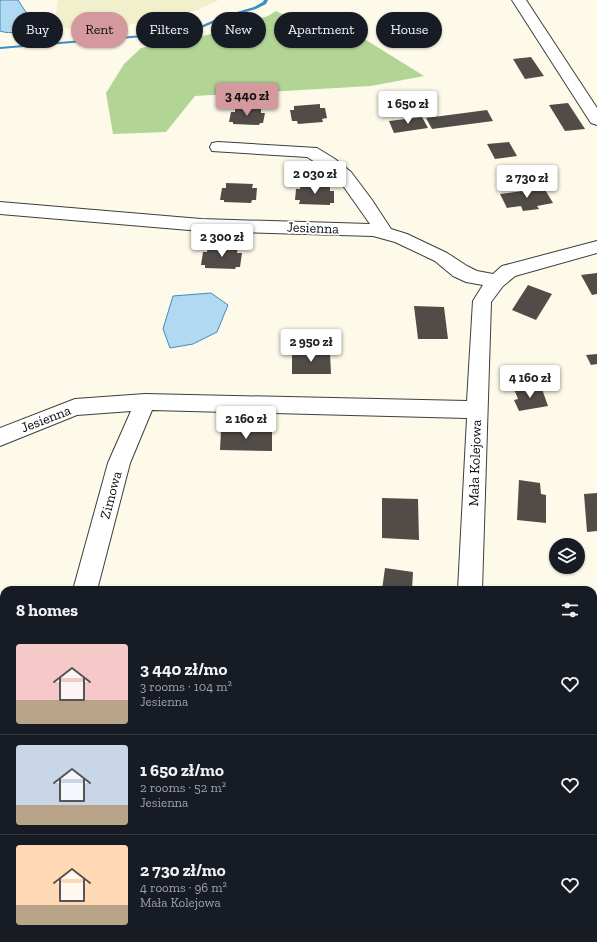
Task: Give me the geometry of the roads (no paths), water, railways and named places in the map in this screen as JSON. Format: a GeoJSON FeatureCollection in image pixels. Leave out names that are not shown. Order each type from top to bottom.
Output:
{"type":"FeatureCollection","features":[{"type":"Feature","properties":{"kind":"street"},"geometry":{"type":"LineString","coordinates":[[519,0],[597,120]]}},
{"type":"Feature","properties":{"kind":"street"},"geometry":{"type":"LineString","coordinates":[[218,147],[311,152],[329,163],[345,176],[366,204],[384,232]]}},
{"type":"Feature","properties":{"kind":"street","name":"Jesienna"},"geometry":{"type":"LineString","coordinates":[[0,208],[201,225],[373,230],[401,238],[441,257],[460,272],[474,277],[496,281]]}},
{"type":"Feature","properties":{"kind":"street","name":"Mała Kolejowa"},"geometry":{"type":"LineString","coordinates":[[470,586],[482,301],[496,281],[510,271],[597,247]]}},
{"type":"Feature","properties":{"kind":"street","name":"Jesienna"},"geometry":{"type":"LineString","coordinates":[[0,437],[75,407],[144,402],[477,410]]}},
{"type":"Feature","properties":{"kind":"street","name":"Zimowa"},"geometry":{"type":"LineString","coordinates":[[86,586],[119,463],[144,402]]}},
{"type":"Feature","properties":{"kind":"water"},"geometry":{"type":"Polygon","coordinates":[[[0,0],[18,0],[26,12],[12,12],[12,33],[0,31],[0,0]]]}},
{"type":"Feature","properties":{"kind":"water"},"geometry":{"type":"Polygon","coordinates":[[[211,293],[228,305],[217,332],[193,344],[170,348],[163,329],[173,296],[211,293]]]}},
{"type":"Feature","properties":{"kind":"waterway"},"geometry":{"type":"LineString","coordinates":[[0,48],[143,36],[197,29],[224,17],[255,8],[265,3],[266,0]]}}]}
